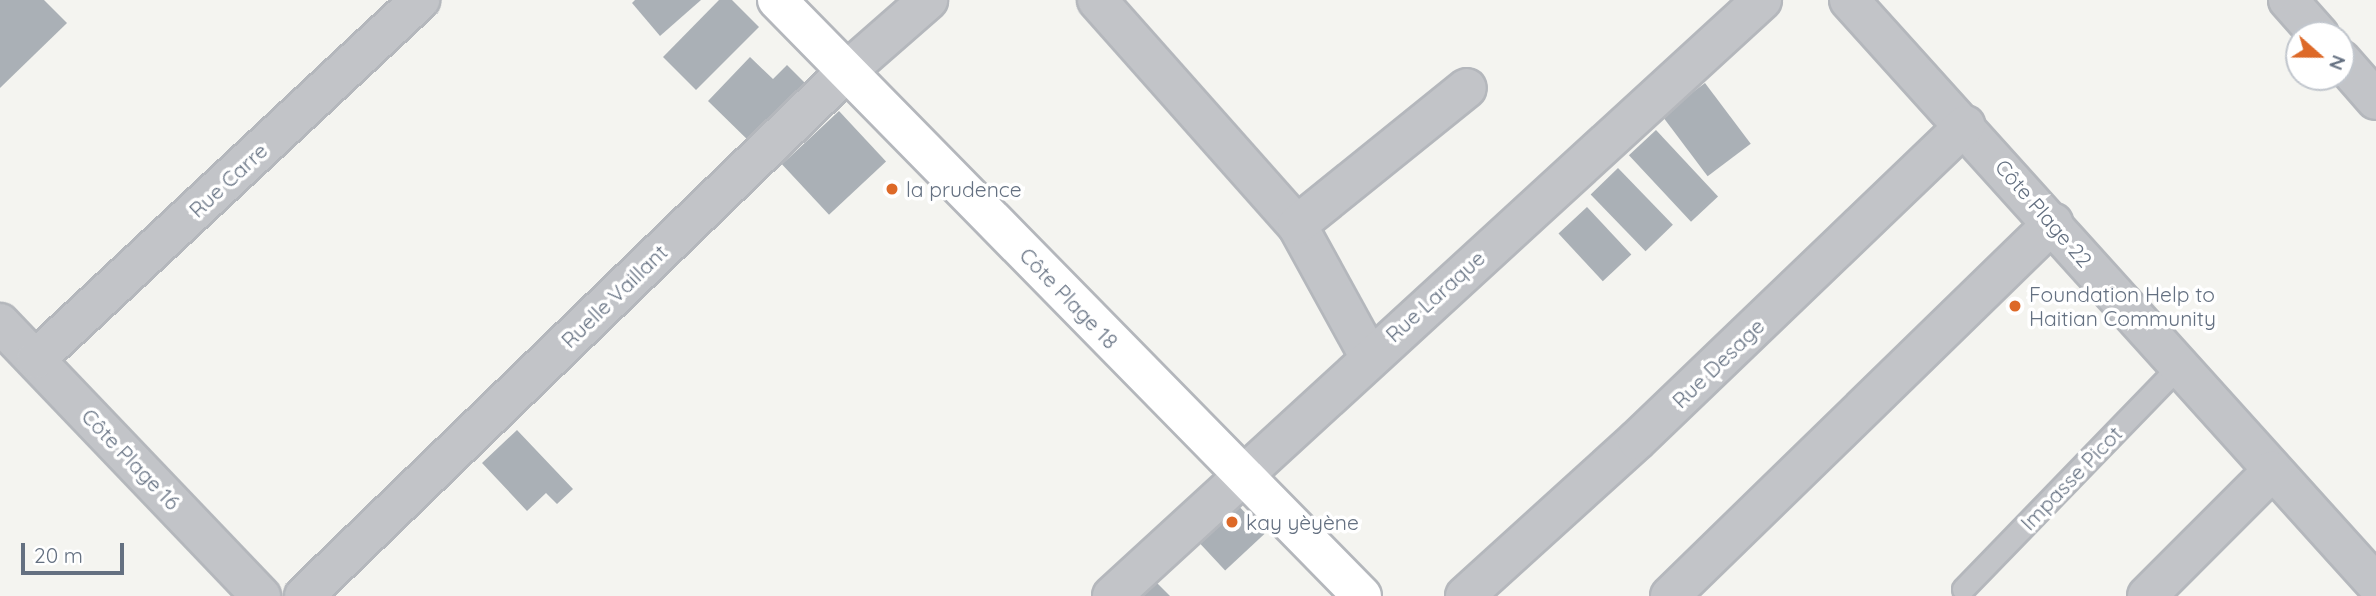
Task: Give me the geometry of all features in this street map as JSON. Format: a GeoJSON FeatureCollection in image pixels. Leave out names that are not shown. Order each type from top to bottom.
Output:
{"type":"FeatureCollection","features":[{"type":"Feature","properties":{"kind":"street","name":"Rue Carre"},"geometry":{"type":"LineString","coordinates":[[36,359],[420,0]]}},
{"type":"Feature","properties":{"kind":"street","name":"Côte Plage 18"},"geometry":{"type":"LineString","coordinates":[[777,0],[1362,596]]}},
{"type":"Feature","properties":{"kind":"street","name":"Ruelle Vaillant"},"geometry":{"type":"LineString","coordinates":[[304,596],[847,71],[928,0]]}},
{"type":"Feature","properties":{"kind":"street"},"geometry":{"type":"LineString","coordinates":[[1097,0],[1297,225],[1369,356]]}},
{"type":"Feature","properties":{"kind":"street","name":"Rue Laraque"},"geometry":{"type":"LineString","coordinates":[[1112,596],[1240,473],[1762,0]]}},
{"type":"Feature","properties":{"kind":"street","name":"Côte Plage 22"},"geometry":{"type":"LineString","coordinates":[[1849,0],[1966,125],[2272,471],[2376,584]]}},
{"type":"Feature","properties":{"kind":"street"},"geometry":{"type":"LineString","coordinates":[[2288,0],[2307,21]]}},
{"type":"Feature","properties":{"kind":"street"},"geometry":{"type":"LineString","coordinates":[[2355,76],[2376,100]]}},
{"type":"Feature","properties":{"kind":"street"},"geometry":{"type":"LineString","coordinates":[[1297,225],[1467,88]]}},
{"type":"Feature","properties":{"kind":"street","name":"Rue Desage"},"geometry":{"type":"LineString","coordinates":[[1465,596],[1637,440],[1966,125]]}},
{"type":"Feature","properties":{"kind":"street"},"geometry":{"type":"LineString","coordinates":[[1670,596],[2053,223]]}},
{"type":"Feature","properties":{"kind":"street","name":"Côte Plage 16"},"geometry":{"type":"LineString","coordinates":[[0,323],[261,596]]}},
{"type":"Feature","properties":{"kind":"street"},"geometry":{"type":"LineString","coordinates":[[2147,596],[2272,471]]}},
{"type":"Feature","properties":{"kind":"lane","name":"Impasse Picot"},"geometry":{"type":"LineString","coordinates":[[1963,589],[2179,366]]}},
{"type":"Feature","properties":{"kind":"building"},"geometry":{"type":"Polygon","coordinates":[[[0,0],[44,0],[67,23],[0,88],[0,0]]]}},
{"type":"Feature","properties":{"kind":"building"},"geometry":{"type":"Polygon","coordinates":[[[635,0],[701,0],[660,36],[632,3],[635,0]]]}},
{"type":"Feature","properties":{"kind":"building"},"geometry":{"type":"Polygon","coordinates":[[[719,0],[732,0],[759,27],[696,90],[663,57],[719,0]]]}},
{"type":"Feature","properties":{"kind":"building"},"geometry":{"type":"Polygon","coordinates":[[[750,57],[773,79],[787,65],[810,88],[755,147],[708,101],[750,57]]]}},
{"type":"Feature","properties":{"kind":"building"},"geometry":{"type":"Polygon","coordinates":[[[1705,83],[1751,144],[1708,176],[1662,115],[1705,83]]]}},
{"type":"Feature","properties":{"kind":"building"},"geometry":{"type":"Polygon","coordinates":[[[839,111],[886,161],[829,215],[782,164],[839,111]]]}},
{"type":"Feature","properties":{"kind":"building"},"geometry":{"type":"Polygon","coordinates":[[[1656,130],[1718,197],[1691,222],[1629,155],[1656,130]]]}},
{"type":"Feature","properties":{"kind":"building"},"geometry":{"type":"Polygon","coordinates":[[[1618,168],[1673,225],[1646,251],[1591,194],[1618,168]]]}},
{"type":"Feature","properties":{"kind":"building"},"geometry":{"type":"Polygon","coordinates":[[[1587,207],[1631,255],[1603,281],[1558,234],[1587,207]]]}},
{"type":"Feature","properties":{"kind":"building"},"geometry":{"type":"Polygon","coordinates":[[[517,430],[573,489],[557,504],[546,493],[527,511],[482,463],[517,430]]]}},
{"type":"Feature","properties":{"kind":"building"},"geometry":{"type":"Polygon","coordinates":[[[1236,503],[1265,534],[1225,571],[1197,540],[1236,503]]]}},
{"type":"Feature","properties":{"kind":"building"},"geometry":{"type":"Polygon","coordinates":[[[1156,582],[1170,596],[1141,596],[1156,582]]]}},
{"type":"Feature","properties":{"kind":"place","name":"la prudence"},"geometry":{"type":"Point","coordinates":[892,189]}},
{"type":"Feature","properties":{"kind":"place","name":"Foundation Help to Haitian Community"},"geometry":{"type":"Point","coordinates":[2015,306]}},
{"type":"Feature","properties":{"kind":"place","name":"kay yèyène"},"geometry":{"type":"Point","coordinates":[1232,522]}}]}
